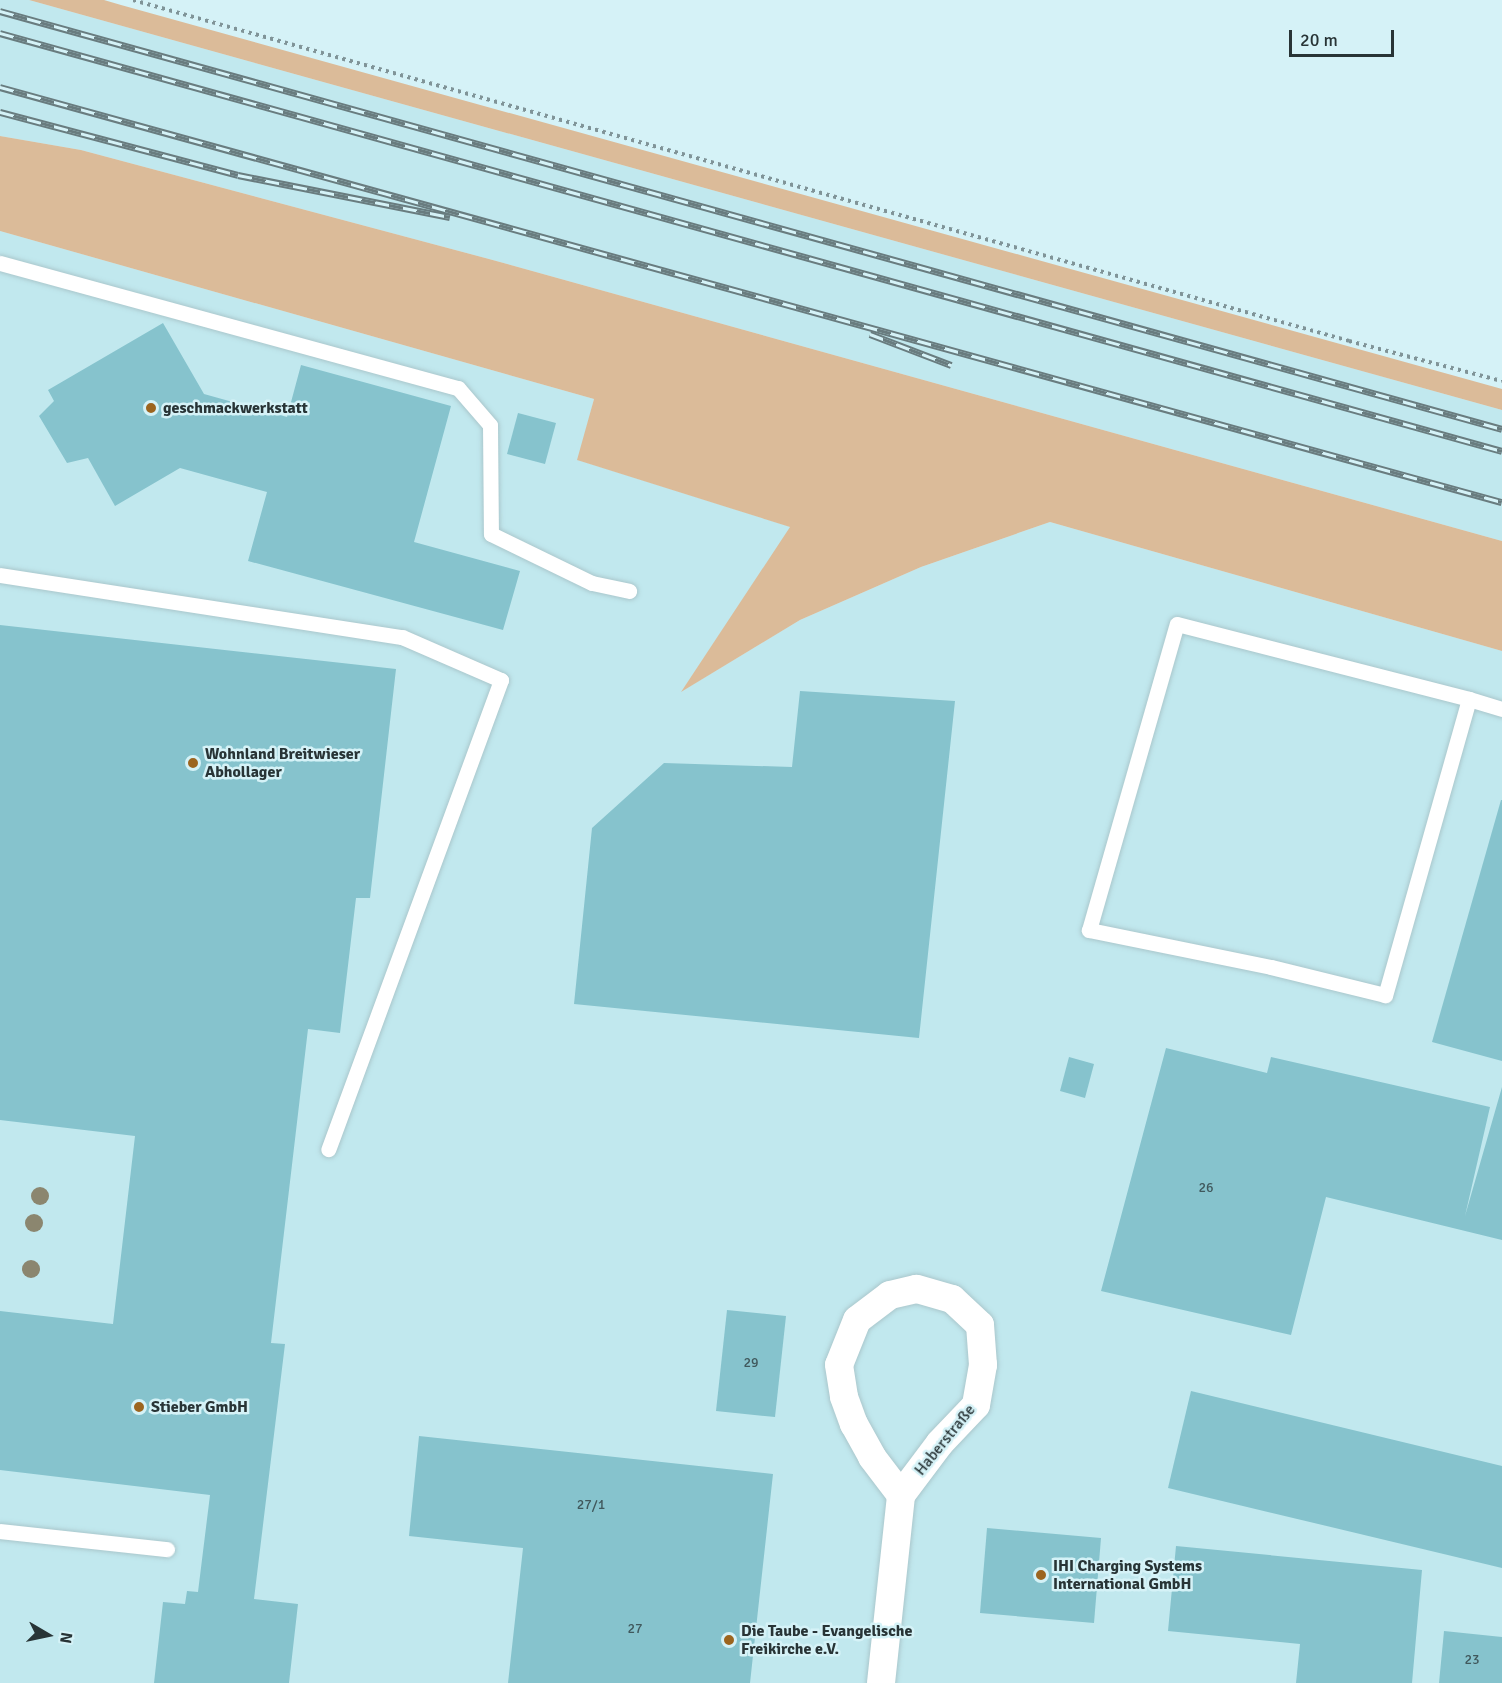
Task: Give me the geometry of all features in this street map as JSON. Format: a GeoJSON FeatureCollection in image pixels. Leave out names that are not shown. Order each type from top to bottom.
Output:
{"type":"FeatureCollection","features":[{"type":"Feature","properties":{"kind":"street","name":"Haberstraße"},"geometry":{"type":"LineString","coordinates":[[916,1289],[952,1299],[980,1326],[983,1365],[976,1405],[901,1495],[872,1457],[854,1424],[844,1397],[839,1365],[857,1320],[890,1295],[916,1289]]}},
{"type":"Feature","properties":{"kind":"street"},"geometry":{"type":"LineString","coordinates":[[881,1683],[901,1495]]}},
{"type":"Feature","properties":{"kind":"lane"},"geometry":{"type":"LineString","coordinates":[[0,263],[458,388],[490,425],[491,534],[592,583],[628,591]]}},
{"type":"Feature","properties":{"kind":"lane"},"geometry":{"type":"LineString","coordinates":[[0,575],[402,637],[501,680],[328,1149]]}},
{"type":"Feature","properties":{"kind":"lane"},"geometry":{"type":"LineString","coordinates":[[1469,699],[1385,994],[1271,967],[1089,930],[1177,624],[1469,699],[1502,709]]}},
{"type":"Feature","properties":{"kind":"lane"},"geometry":{"type":"LineString","coordinates":[[0,1531],[167,1549]]}},
{"type":"Feature","properties":{"kind":"path"},"geometry":{"type":"LineString","coordinates":[[134,0],[1349,341],[1502,381]]}},
{"type":"Feature","properties":{"kind":"shaded area"},"geometry":{"type":"Polygon","coordinates":[[[0,0],[29,0],[1502,410],[1502,541],[489,259],[81,150],[0,136],[0,0]]]}},
{"type":"Feature","properties":{"kind":"shaded area"},"geometry":{"type":"Polygon","coordinates":[[[29,0],[104,0],[1502,389],[1502,410],[29,0]]]}},
{"type":"Feature","properties":{"kind":"shaded area"},"geometry":{"type":"Polygon","coordinates":[[[0,136],[81,150],[489,259],[1502,541],[1502,651],[1050,522],[921,567],[800,620],[681,692],[790,527],[577,460],[594,399],[0,231],[0,136]]]}},
{"type":"Feature","properties":{"kind":"shaded area"},"geometry":{"type":"Polygon","coordinates":[[[0,231],[594,399],[578,460],[791,527],[682,691],[800,620],[921,567],[1050,522],[1502,651],[1502,1683],[0,1683],[0,231]]]}},
{"type":"Feature","properties":{"kind":"building"},"geometry":{"type":"Polygon","coordinates":[[[163,323],[204,394],[287,417],[301,365],[451,406],[414,542],[520,571],[503,630],[248,561],[267,492],[180,468],[115,506],[88,458],[67,463],[39,416],[54,401],[48,390],[163,323]]]}},
{"type":"Feature","properties":{"kind":"building"},"geometry":{"type":"Polygon","coordinates":[[[518,413],[556,423],[545,464],[507,454],[518,413]]]}},
{"type":"Feature","properties":{"kind":"building"},"geometry":{"type":"Polygon","coordinates":[[[0,625],[396,669],[370,898],[356,898],[340,1033],[308,1029],[271,1343],[285,1344],[254,1599],[298,1604],[289,1683],[154,1683],[163,1602],[185,1604],[187,1591],[198,1592],[210,1495],[0,1470],[0,1311],[113,1324],[135,1136],[0,1120],[0,625]]]}},
{"type":"Feature","properties":{"kind":"building"},"geometry":{"type":"Polygon","coordinates":[[[800,691],[955,701],[919,1038],[574,1004],[592,828],[664,763],[792,767],[800,691]]]}},
{"type":"Feature","properties":{"kind":"building"},"geometry":{"type":"Polygon","coordinates":[[[1502,800],[1502,1061],[1432,1042],[1502,800]]]}},
{"type":"Feature","properties":{"kind":"building"},"geometry":{"type":"Polygon","coordinates":[[[1166,1048],[1267,1073],[1271,1057],[1490,1107],[1465,1216],[1502,1087],[1502,1240],[1326,1197],[1291,1335],[1101,1291],[1166,1048]]]}},
{"type":"Feature","properties":{"kind":"building"},"geometry":{"type":"Polygon","coordinates":[[[1069,1057],[1094,1064],[1085,1098],[1060,1091],[1069,1057]]]}},
{"type":"Feature","properties":{"kind":"building"},"geometry":{"type":"Polygon","coordinates":[[[727,1310],[786,1316],[775,1417],[716,1411],[727,1310]]]}},
{"type":"Feature","properties":{"kind":"building"},"geometry":{"type":"Polygon","coordinates":[[[1191,1391],[1502,1466],[1502,1568],[1168,1488],[1191,1391]]]}},
{"type":"Feature","properties":{"kind":"building"},"geometry":{"type":"Polygon","coordinates":[[[419,1436],[773,1474],[750,1683],[508,1683],[523,1548],[409,1536],[419,1436]]]}},
{"type":"Feature","properties":{"kind":"building","name":"IHI Charging Systems International GmbH"},"geometry":{"type":"Polygon","coordinates":[[[987,1528],[1101,1538],[1094,1623],[980,1613],[987,1528]]]}},
{"type":"Feature","properties":{"kind":"building"},"geometry":{"type":"Polygon","coordinates":[[[1176,1546],[1422,1570],[1412,1683],[1296,1683],[1300,1644],[1168,1631],[1176,1546]]]}},
{"type":"Feature","properties":{"kind":"building"},"geometry":{"type":"Polygon","coordinates":[[[1444,1631],[1502,1637],[1502,1683],[1439,1683],[1444,1631]]]}},
{"type":"Feature","properties":{"kind":"railway"},"geometry":{"type":"LineString","coordinates":[[0,11],[1502,429]]}},
{"type":"Feature","properties":{"kind":"railway"},"geometry":{"type":"LineString","coordinates":[[0,33],[1502,451]]}},
{"type":"Feature","properties":{"kind":"railway"},"geometry":{"type":"LineString","coordinates":[[0,87],[1502,502]]}},
{"type":"Feature","properties":{"kind":"railway"},"geometry":{"type":"LineString","coordinates":[[0,112],[238,175],[450,217]]}},
{"type":"Feature","properties":{"kind":"railway"},"geometry":{"type":"LineString","coordinates":[[870,334],[951,365]]}},
{"type":"Feature","properties":{"kind":"place","name":"geschmackwerkstatt"},"geometry":{"type":"Point","coordinates":[151,408]}},
{"type":"Feature","properties":{"kind":"place","name":"Wohnland Breitwieser Abhollager"},"geometry":{"type":"Point","coordinates":[193,763]}},
{"type":"Feature","properties":{"kind":"place","name":"Stieber GmbH"},"geometry":{"type":"Point","coordinates":[139,1407]}},
{"type":"Feature","properties":{"kind":"place","name":"IHI Charging Systems International GmbH"},"geometry":{"type":"Point","coordinates":[1041,1575]}},
{"type":"Feature","properties":{"kind":"place","name":"Die Taube - Evangelische Freikirche e.V."},"geometry":{"type":"Point","coordinates":[729,1640]}}]}
